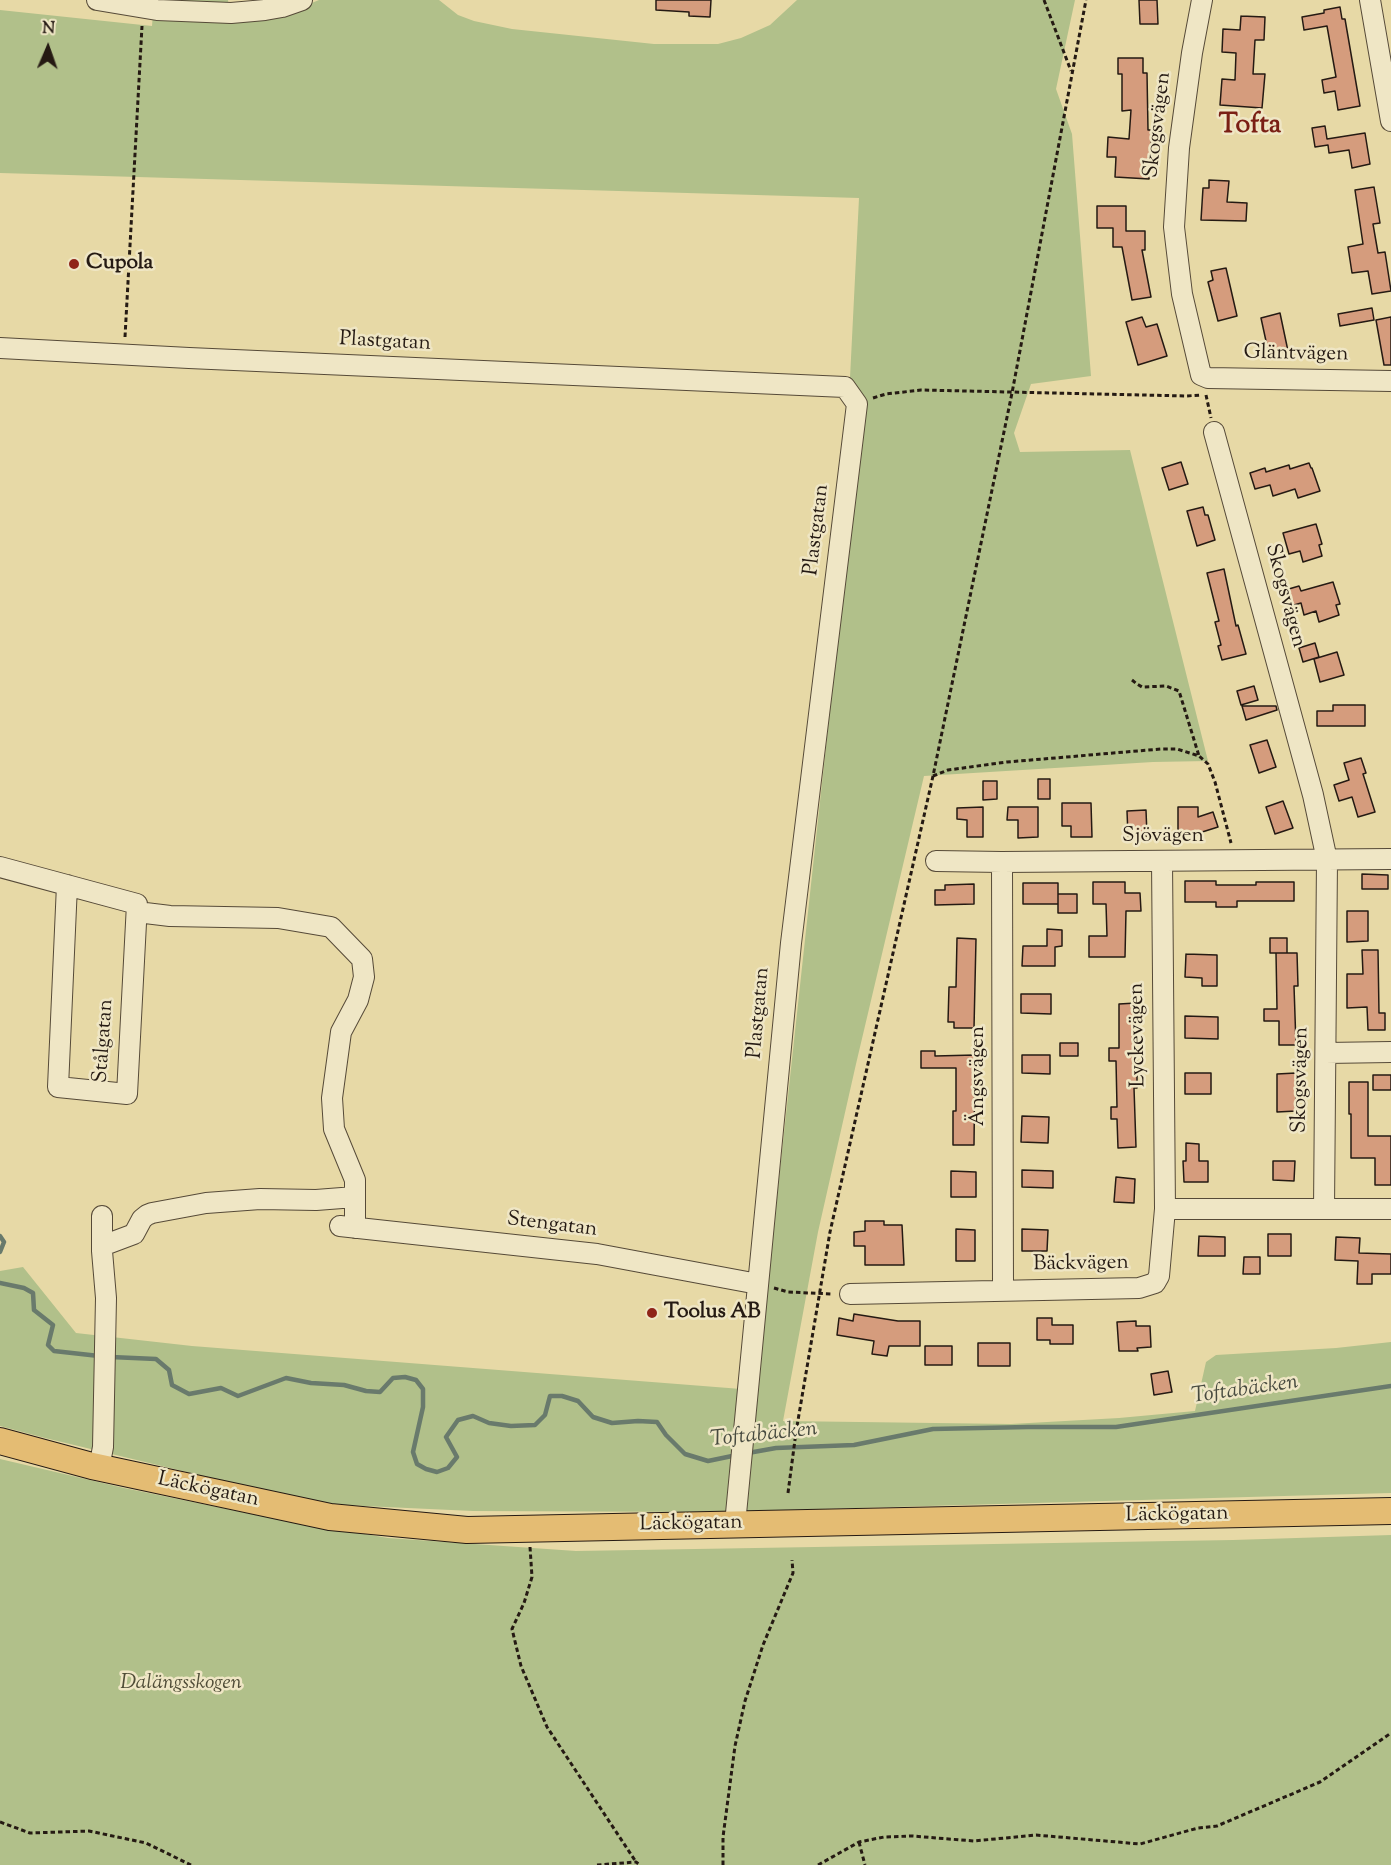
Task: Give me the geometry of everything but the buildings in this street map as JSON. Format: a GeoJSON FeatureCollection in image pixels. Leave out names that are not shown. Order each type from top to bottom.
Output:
{"type":"FeatureCollection","features":[{"type":"Feature","properties":{"kind":"main road","name":"Läckögatan"},"geometry":{"type":"LineString","coordinates":[[0,1441],[99,1468],[330,1516],[467,1530],[1391,1511]]}},
{"type":"Feature","properties":{"kind":"street"},"geometry":{"type":"LineString","coordinates":[[97,0],[183,12],[231,13],[282,7],[302,0]]}},
{"type":"Feature","properties":{"kind":"street","name":"Skogsvägen"},"geometry":{"type":"LineString","coordinates":[[1202,0],[1179,148],[1174,227],[1182,294],[1204,385]]}},
{"type":"Feature","properties":{"kind":"street"},"geometry":{"type":"LineString","coordinates":[[1370,0],[1391,121]]}},
{"type":"Feature","properties":{"kind":"street","name":"Plastgatan"},"geometry":{"type":"LineString","coordinates":[[0,348],[845,387],[857,404],[790,943],[735,1524]]}},
{"type":"Feature","properties":{"kind":"street","name":"Gläntvägen"},"geometry":{"type":"LineString","coordinates":[[1204,385],[1208,378],[1391,381]]}},
{"type":"Feature","properties":{"kind":"street","name":"Skogsvägen"},"geometry":{"type":"LineString","coordinates":[[1214,432],[1304,761],[1327,860],[1324,1209]]}},
{"type":"Feature","properties":{"kind":"street","name":"Sjövägen"},"geometry":{"type":"LineString","coordinates":[[936,861],[1391,859]]}},
{"type":"Feature","properties":{"kind":"street","name":"Lyckevägen"},"geometry":{"type":"LineString","coordinates":[[1162,861],[1165,1209]]}},
{"type":"Feature","properties":{"kind":"street","name":"Ängsvägen"},"geometry":{"type":"LineString","coordinates":[[1002,862],[1003,1290]]}},
{"type":"Feature","properties":{"kind":"street"},"geometry":{"type":"LineString","coordinates":[[0,867],[137,904],[137,912],[170,916],[278,918],[331,927],[362,959],[364,977],[358,1000],[341,1032],[332,1098],[334,1129],[355,1180],[355,1197],[206,1203],[152,1213],[142,1220],[134,1234],[102,1246]]}},
{"type":"Feature","properties":{"kind":"street","name":"Stålgatan"},"geometry":{"type":"LineString","coordinates":[[67,885],[58,1087],[127,1094],[137,912]]}},
{"type":"Feature","properties":{"kind":"street"},"geometry":{"type":"LineString","coordinates":[[1326,1053],[1391,1052]]}},
{"type":"Feature","properties":{"kind":"street","name":"Stengatan"},"geometry":{"type":"LineString","coordinates":[[355,1197],[348,1227],[597,1254],[758,1284]]}},
{"type":"Feature","properties":{"kind":"street"},"geometry":{"type":"LineString","coordinates":[[1165,1209],[1391,1209]]}},
{"type":"Feature","properties":{"kind":"street","name":"Bäckvägen"},"geometry":{"type":"LineString","coordinates":[[850,1294],[1149,1286],[1155,1283],[1159,1276],[1165,1209]]}},
{"type":"Feature","properties":{"kind":"street"},"geometry":{"type":"LineString","coordinates":[[99,1468],[103,1447],[106,1298],[102,1216]]}},
{"type":"Feature","properties":{"kind":"path"},"geometry":{"type":"LineString","coordinates":[[1044,0],[1072,74]]}},
{"type":"Feature","properties":{"kind":"path"},"geometry":{"type":"LineString","coordinates":[[788,1493],[830,1232],[933,776],[1012,393],[1086,0]]}},
{"type":"Feature","properties":{"kind":"path"},"geometry":{"type":"LineString","coordinates":[[124,355],[143,8]]}},
{"type":"Feature","properties":{"kind":"path"},"geometry":{"type":"LineString","coordinates":[[857,404],[886,394],[921,390],[1186,396],[1204,385],[1214,432]]}},
{"type":"Feature","properties":{"kind":"path"},"geometry":{"type":"LineString","coordinates":[[1132,680],[1142,687],[1166,686],[1179,691],[1199,756]]}},
{"type":"Feature","properties":{"kind":"path"},"geometry":{"type":"LineString","coordinates":[[933,776],[948,770],[1007,762],[1177,749],[1199,756],[1208,765],[1215,782],[1235,860]]}},
{"type":"Feature","properties":{"kind":"path"},"geometry":{"type":"LineString","coordinates":[[758,1284],[788,1292],[850,1294]]}},
{"type":"Feature","properties":{"kind":"path"},"geometry":{"type":"LineString","coordinates":[[530,1528],[532,1577],[524,1603],[512,1629],[521,1666],[547,1726],[638,1864]]}},
{"type":"Feature","properties":{"kind":"path"},"geometry":{"type":"LineString","coordinates":[[723,1865],[723,1837],[735,1746],[745,1701],[763,1645],[793,1573],[792,1560]]}},
{"type":"Feature","properties":{"kind":"path"},"geometry":{"type":"LineString","coordinates":[[819,1865],[859,1842],[884,1837],[912,1836],[974,1841],[1036,1835],[1140,1844],[1198,1828],[1217,1826],[1320,1782],[1391,1733]]}},
{"type":"Feature","properties":{"kind":"path"},"geometry":{"type":"LineString","coordinates":[[0,1822],[30,1833],[89,1831],[146,1843],[191,1865]]}},
{"type":"Feature","properties":{"kind":"path"},"geometry":{"type":"LineString","coordinates":[[859,1842],[865,1865]]}},
{"type":"Feature","properties":{"kind":"path"},"geometry":{"type":"LineString","coordinates":[[597,1865],[638,1864]]}},
{"type":"Feature","properties":{"kind":"green space"},"geometry":{"type":"Polygon","coordinates":[[[154,0],[228,0],[230,20],[302,7],[319,0],[439,0],[458,15],[512,29],[654,44],[718,44],[741,38],[770,25],[797,0],[1075,0],[1056,89],[1072,134],[1091,376],[1031,384],[1014,433],[1020,452],[1130,450],[1208,761],[1153,762],[924,776],[818,1232],[783,1421],[1011,1424],[1195,1411],[1206,1362],[1216,1355],[1336,1348],[1391,1342],[1391,1493],[714,1512],[473,1511],[320,1504],[0,1426],[0,1271],[23,1267],[76,1333],[192,1346],[754,1390],[768,1280],[863,406],[850,378],[859,198],[0,173],[0,10],[152,26],[154,0]]]}},
{"type":"Feature","properties":{"kind":"green space","name":"Dalängsskogen"},"geometry":{"type":"Polygon","coordinates":[[[0,1459],[124,1488],[266,1517],[388,1538],[576,1551],[1233,1540],[1391,1535],[1391,1865],[0,1865],[0,1459]]]}},
{"type":"Feature","properties":{"kind":"waterway","name":"Toftabäcken"},"geometry":{"type":"LineString","coordinates":[[0,1236],[4,1242],[0,1252]]}},
{"type":"Feature","properties":{"kind":"waterway","name":"Toftabäcken"},"geometry":{"type":"LineString","coordinates":[[0,1283],[24,1288],[33,1293],[34,1310],[53,1325],[48,1345],[54,1351],[99,1356]]}},
{"type":"Feature","properties":{"kind":"waterway","name":"Toftabäcken"},"geometry":{"type":"LineString","coordinates":[[111,1357],[156,1359],[169,1370],[172,1385],[189,1394],[221,1388],[238,1396],[286,1378],[380,1392],[393,1378],[405,1377],[416,1380],[423,1389],[423,1407],[413,1452],[417,1464],[437,1472],[448,1468],[457,1457],[446,1437],[458,1420],[473,1416],[489,1423],[511,1426],[535,1425],[545,1415],[550,1396],[562,1396],[578,1401],[593,1417],[612,1423],[657,1422],[685,1454],[708,1461],[737,1455]]}},
{"type":"Feature","properties":{"kind":"waterway","name":"Toftabäcken"},"geometry":{"type":"LineString","coordinates":[[748,1453],[776,1448],[854,1445],[933,1429],[1116,1427],[1391,1386]]}},
{"type":"Feature","properties":{"kind":"place","name":"Cupola"},"geometry":{"type":"Point","coordinates":[74,264]}},
{"type":"Feature","properties":{"kind":"place","name":"Toolus AB"},"geometry":{"type":"Point","coordinates":[652,1313]}},
{"type":"Feature","properties":{"kind":"district","name":"Tofta"},"geometry":{"type":"Point","coordinates":[1250,127]}}]}
